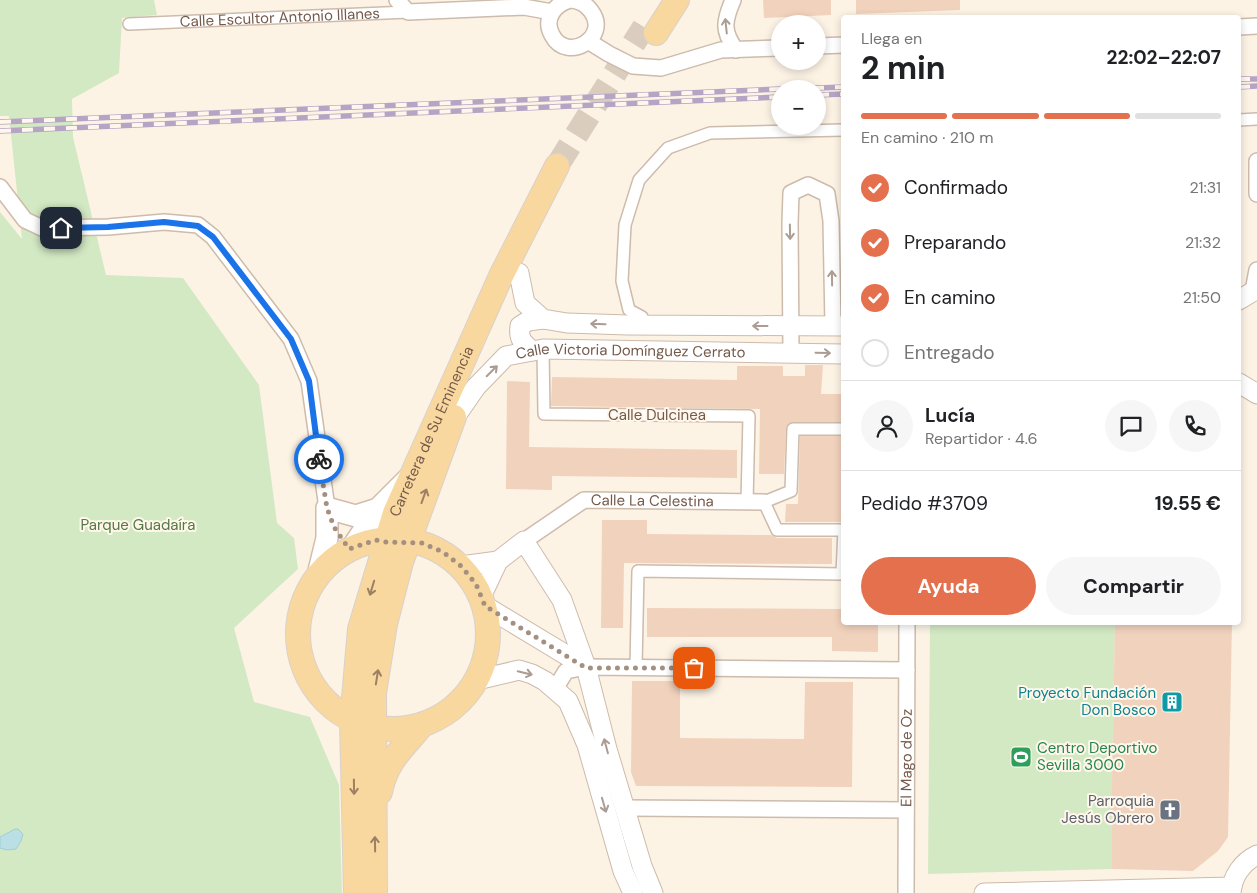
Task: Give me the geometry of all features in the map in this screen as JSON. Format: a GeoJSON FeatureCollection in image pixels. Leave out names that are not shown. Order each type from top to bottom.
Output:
{"type":"FeatureCollection","features":[{"type":"Feature","properties":{"kind":"main road"},"geometry":{"type":"LineString","coordinates":[[664,0],[650,30],[677,0]]}},
{"type":"Feature","properties":{"kind":"main road","name":"Carretera de Su Eminencia"},"geometry":{"type":"LineString","coordinates":[[356,893],[353,756],[374,693],[397,542],[395,514],[501,276],[563,167],[519,273],[461,396],[451,423],[397,542]]}},
{"type":"Feature","properties":{"kind":"main road"},"geometry":{"type":"LineString","coordinates":[[350,548],[378,509],[412,476]]}},
{"type":"Feature","properties":{"kind":"main road"},"geometry":{"type":"LineString","coordinates":[[327,508],[356,516],[378,509]]}},
{"type":"Feature","properties":{"kind":"main road"},"geometry":{"type":"LineString","coordinates":[[327,508],[334,527],[350,548]]}},
{"type":"Feature","properties":{"kind":"main road"},"geometry":{"type":"LineString","coordinates":[[327,508],[327,538],[318,574],[305,598],[298,624],[299,650],[307,676],[322,698],[353,756]]}},
{"type":"Feature","properties":{"kind":"main road"},"geometry":{"type":"LineString","coordinates":[[318,574],[334,559],[350,548],[376,540],[422,543],[443,552],[461,566],[476,584],[483,602],[489,631],[486,656],[478,680],[463,699],[444,715],[422,725],[395,730],[363,723],[342,715],[322,698]]}},
{"type":"Feature","properties":{"kind":"main road","name":"Carretera de Su Eminencia"},"geometry":{"type":"LineString","coordinates":[[363,723],[375,816],[375,893]]}},
{"type":"Feature","properties":{"kind":"main road"},"geometry":{"type":"LineString","coordinates":[[375,816],[382,779],[390,762],[422,725]]}},
{"type":"Feature","properties":{"kind":"street"},"geometry":{"type":"LineString","coordinates":[[397,0],[408,12]]}},
{"type":"Feature","properties":{"kind":"street"},"geometry":{"type":"LineString","coordinates":[[571,0],[579,0],[595,16],[595,31],[588,41],[579,47],[563,46],[552,35],[549,28],[549,20],[557,6],[571,0]]}},
{"type":"Feature","properties":{"kind":"street"},"geometry":{"type":"LineString","coordinates":[[733,0],[725,18],[728,40],[736,50]]}},
{"type":"Feature","properties":{"kind":"street","name":"Calle Escultor Antonio Illanes"},"geometry":{"type":"LineString","coordinates":[[129,24],[524,7],[552,12]]}},
{"type":"Feature","properties":{"kind":"street"},"geometry":{"type":"LineString","coordinates":[[1241,27],[1257,26]]}},
{"type":"Feature","properties":{"kind":"street"},"geometry":{"type":"LineString","coordinates":[[588,41],[634,66],[661,68],[720,50],[771,48]]}},
{"type":"Feature","properties":{"kind":"street"},"geometry":{"type":"LineString","coordinates":[[826,46],[841,45]]}},
{"type":"Feature","properties":{"kind":"street"},"geometry":{"type":"LineString","coordinates":[[1241,120],[1257,119]]}},
{"type":"Feature","properties":{"kind":"street"},"geometry":{"type":"LineString","coordinates":[[642,317],[629,310],[622,281],[625,225],[639,180],[668,148],[710,133],[841,130]]}},
{"type":"Feature","properties":{"kind":"street"},"geometry":{"type":"LineString","coordinates":[[1257,161],[1257,194]]}},
{"type":"Feature","properties":{"kind":"street"},"geometry":{"type":"LineString","coordinates":[[791,353],[791,193],[808,185],[827,194],[832,221],[838,326]]}},
{"type":"Feature","properties":{"kind":"street"},"geometry":{"type":"LineString","coordinates":[[0,187],[25,220],[42,228],[108,227],[164,222],[198,226],[213,237],[291,339],[309,381],[327,508]]}},
{"type":"Feature","properties":{"kind":"street"},"geometry":{"type":"LineString","coordinates":[[1250,294],[1257,270]]}},
{"type":"Feature","properties":{"kind":"street"},"geometry":{"type":"LineString","coordinates":[[519,273],[524,303],[543,319]]}},
{"type":"Feature","properties":{"kind":"street"},"geometry":{"type":"LineString","coordinates":[[538,350],[521,342],[520,326],[528,320],[543,319]]}},
{"type":"Feature","properties":{"kind":"street","name":"Calle Victoria Domínguez Cerrato"},"geometry":{"type":"LineString","coordinates":[[543,319],[567,323],[619,325],[838,326]]}},
{"type":"Feature","properties":{"kind":"street","name":"Calle Victoria Domínguez Cerrato"},"geometry":{"type":"LineString","coordinates":[[451,423],[476,387],[506,356],[538,350],[841,354]]}},
{"type":"Feature","properties":{"kind":"street","name":"Calle Dulcinea"},"geometry":{"type":"LineString","coordinates":[[538,350],[544,414],[749,416],[747,502]]}},
{"type":"Feature","properties":{"kind":"street"},"geometry":{"type":"LineString","coordinates":[[1241,384],[1257,394]]}},
{"type":"Feature","properties":{"kind":"street"},"geometry":{"type":"LineString","coordinates":[[841,429],[793,429],[791,491],[764,502],[777,530],[841,530]]}},
{"type":"Feature","properties":{"kind":"street","name":"Calle La Celestina"},"geometry":{"type":"LineString","coordinates":[[524,541],[584,500],[764,502]]}},
{"type":"Feature","properties":{"kind":"street"},"geometry":{"type":"LineString","coordinates":[[586,668],[483,602],[498,562],[524,541],[562,600],[586,668],[607,749],[652,893]]}},
{"type":"Feature","properties":{"kind":"street"},"geometry":{"type":"LineString","coordinates":[[461,566],[498,562]]}},
{"type":"Feature","properties":{"kind":"street"},"geometry":{"type":"LineString","coordinates":[[636,667],[638,571],[841,574]]}},
{"type":"Feature","properties":{"kind":"street","name":"El Mago de Oz"},"geometry":{"type":"LineString","coordinates":[[906,893],[907,625]]}},
{"type":"Feature","properties":{"kind":"street"},"geometry":{"type":"LineString","coordinates":[[555,689],[566,671],[586,668],[907,670]]}},
{"type":"Feature","properties":{"kind":"street"},"geometry":{"type":"LineString","coordinates":[[478,680],[518,670],[545,680],[568,701],[587,745],[624,871],[633,893]]}},
{"type":"Feature","properties":{"kind":"street"},"geometry":{"type":"LineString","coordinates":[[625,808],[906,810]]}},
{"type":"Feature","properties":{"kind":"street"},"geometry":{"type":"LineString","coordinates":[[984,893],[1231,890],[1236,875],[1243,865],[1257,855]]}},
{"type":"Feature","properties":{"kind":"green space","name":"Parque Guadaíra"},"geometry":{"type":"Polygon","coordinates":[[[0,0],[154,0],[157,15],[122,18],[119,73],[72,99],[73,137],[106,275],[183,278],[259,385],[277,523],[294,538],[298,569],[234,628],[254,702],[310,717],[339,785],[342,893],[0,893],[0,212],[22,239],[9,116],[0,116],[0,0]]]}},
{"type":"Feature","properties":{"kind":"green space","name":"Centro Deportivo Sevilla 3000"},"geometry":{"type":"Polygon","coordinates":[[[930,625],[1115,625],[1112,869],[928,874],[930,625]]]}},
{"type":"Feature","properties":{"kind":"water"},"geometry":{"type":"Polygon","coordinates":[[[18,829],[23,834],[16,849],[7,850],[0,848],[0,837],[18,829]]]}},
{"type":"Feature","properties":{"kind":"building"},"geometry":{"type":"Polygon","coordinates":[[[763,0],[831,0],[831,15],[771,15],[771,18],[764,18],[763,0]]]}},
{"type":"Feature","properties":{"kind":"building"},"geometry":{"type":"Polygon","coordinates":[[[856,0],[960,0],[960,10],[856,14],[856,0]]]}},
{"type":"Feature","properties":{"kind":"building"},"geometry":{"type":"Polygon","coordinates":[[[805,365],[823,365],[821,394],[841,394],[841,422],[789,423],[786,429],[784,474],[759,474],[760,409],[551,406],[552,377],[737,380],[737,366],[783,366],[783,376],[805,376],[805,365]]]}},
{"type":"Feature","properties":{"kind":"building"},"geometry":{"type":"Polygon","coordinates":[[[507,381],[530,382],[529,447],[737,450],[737,478],[552,476],[552,490],[506,489],[507,381]]]}},
{"type":"Feature","properties":{"kind":"building"},"geometry":{"type":"Polygon","coordinates":[[[800,436],[841,436],[841,522],[785,522],[786,504],[798,504],[800,436]]]}},
{"type":"Feature","properties":{"kind":"building"},"geometry":{"type":"Polygon","coordinates":[[[602,520],[647,520],[647,534],[771,535],[777,538],[832,538],[832,564],[624,563],[623,628],[601,628],[602,520]]]}},
{"type":"Feature","properties":{"kind":"building"},"geometry":{"type":"Polygon","coordinates":[[[647,608],[841,609],[841,625],[878,625],[878,652],[832,651],[832,637],[647,637],[647,608]]]}},
{"type":"Feature","properties":{"kind":"building","name":"Proyecto Fundación Don Bosco"},"geometry":{"type":"Polygon","coordinates":[[[1115,625],[1232,625],[1228,837],[1218,851],[1193,871],[1112,869],[1115,625]]]}},
{"type":"Feature","properties":{"kind":"building"},"geometry":{"type":"Polygon","coordinates":[[[632,681],[680,681],[680,738],[804,739],[805,682],[853,682],[852,787],[636,786],[631,772],[632,681]]]}},
{"type":"Feature","properties":{"kind":"tunnel"},"geometry":{"type":"LineString","coordinates":[[557,166],[644,27]]}},
{"type":"Feature","properties":{"kind":"railway"},"geometry":{"type":"LineString","coordinates":[[1241,79],[1257,79]]}},
{"type":"Feature","properties":{"kind":"railway"},"geometry":{"type":"LineString","coordinates":[[1241,87],[1257,86]]}},
{"type":"Feature","properties":{"kind":"railway"},"geometry":{"type":"LineString","coordinates":[[826,88],[841,87]]}},
{"type":"Feature","properties":{"kind":"railway"},"geometry":{"type":"LineString","coordinates":[[0,122],[771,89]]}},
{"type":"Feature","properties":{"kind":"railway"},"geometry":{"type":"LineString","coordinates":[[826,95],[841,94]]}},
{"type":"Feature","properties":{"kind":"railway"},"geometry":{"type":"LineString","coordinates":[[0,131],[771,97]]}},
{"type":"Feature","properties":{"kind":"way so far"},"geometry":{"type":"LineString","coordinates":[[319,459],[327,508],[334,527],[349,549],[376,540],[422,543],[443,552],[461,566],[476,584],[485,606],[586,668],[694,668]]}},
{"type":"Feature","properties":{"kind":"place","name":"Proyecto Fundación Don Bosco"},"geometry":{"type":"Point","coordinates":[1172,702]}},
{"type":"Feature","properties":{"kind":"place","name":"Centro Deportivo Sevilla 3000"},"geometry":{"type":"Point","coordinates":[1021,757]}},
{"type":"Feature","properties":{"kind":"place","name":"Parroquia Jesús Obrero"},"geometry":{"type":"Point","coordinates":[1170,810]}},
{"type":"Feature","properties":{"kind":"route"},"geometry":{"type":"LineString","coordinates":[[61,228],[108,227],[164,222],[198,226],[213,237],[291,339],[309,381],[319,459]]}}]}
